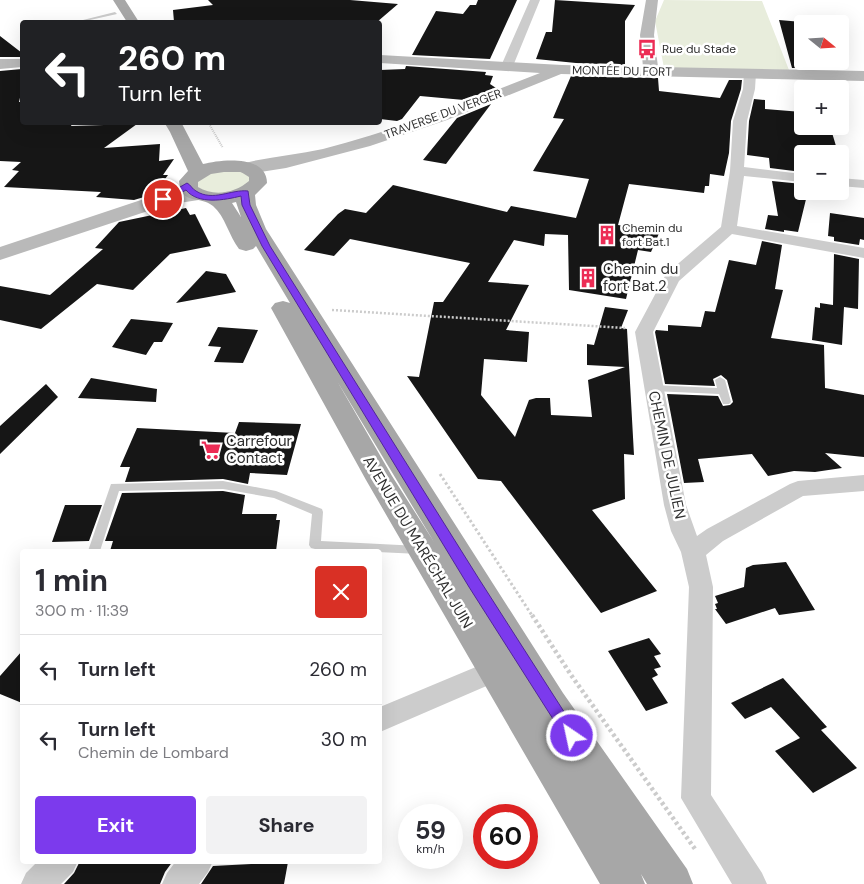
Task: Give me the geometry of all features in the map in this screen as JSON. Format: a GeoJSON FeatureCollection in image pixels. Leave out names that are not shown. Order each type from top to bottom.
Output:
{"type":"FeatureCollection","features":[{"type":"Feature","properties":{"kind":"main road"},"geometry":{"type":"LineString","coordinates":[[107,0],[118,12],[130,20]]}},
{"type":"Feature","properties":{"kind":"main road","name":"AVENUE DU MARÉCHAL JUIN"},"geometry":{"type":"LineString","coordinates":[[174,125],[179,132],[200,188],[226,208],[380,480],[624,884]]}},
{"type":"Feature","properties":{"kind":"main road"},"geometry":{"type":"LineString","coordinates":[[210,151],[224,166],[250,180]]}},
{"type":"Feature","properties":{"kind":"main road"},"geometry":{"type":"LineString","coordinates":[[200,188],[224,166]]}},
{"type":"Feature","properties":{"kind":"main road"},"geometry":{"type":"LineString","coordinates":[[200,188],[250,180]]}},
{"type":"Feature","properties":{"kind":"main road","name":"AVENUE DU MARÉCHAL JUIN"},"geometry":{"type":"LineString","coordinates":[[250,180],[246,205],[256,229],[550,704],[672,884]]}},
{"type":"Feature","properties":{"kind":"street"},"geometry":{"type":"LineString","coordinates":[[508,66],[536,0]]}},
{"type":"Feature","properties":{"kind":"street"},"geometry":{"type":"LineString","coordinates":[[650,71],[646,18],[652,0]]}},
{"type":"Feature","properties":{"kind":"street","name":"MONTÉE DU FORT"},"geometry":{"type":"LineString","coordinates":[[382,59],[562,70],[864,76]]}},
{"type":"Feature","properties":{"kind":"street"},"geometry":{"type":"LineString","coordinates":[[0,64],[20,63]]}},
{"type":"Feature","properties":{"kind":"street","name":"TRAVERSE DU VERGER"},"geometry":{"type":"LineString","coordinates":[[250,180],[292,161],[405,130],[562,70]]}},
{"type":"Feature","properties":{"kind":"street"},"geometry":{"type":"LineString","coordinates":[[645,330],[672,278],[729,230],[737,171],[740,121],[749,88],[750,73]]}},
{"type":"Feature","properties":{"kind":"street"},"geometry":{"type":"LineString","coordinates":[[737,171],[794,177]]}},
{"type":"Feature","properties":{"kind":"street"},"geometry":{"type":"LineString","coordinates":[[849,183],[864,184]]}},
{"type":"Feature","properties":{"kind":"street"},"geometry":{"type":"LineString","coordinates":[[0,254],[200,188]]}},
{"type":"Feature","properties":{"kind":"street"},"geometry":{"type":"LineString","coordinates":[[729,230],[864,253]]}},
{"type":"Feature","properties":{"kind":"street","name":"CHEMIN DE JULIEN"},"geometry":{"type":"LineString","coordinates":[[645,330],[653,388],[676,505],[683,531],[692,552],[700,588],[696,798],[751,884]]}},
{"type":"Feature","properties":{"kind":"street"},"geometry":{"type":"LineString","coordinates":[[692,552],[715,535],[798,489],[864,483]]}},
{"type":"Feature","properties":{"kind":"street"},"geometry":{"type":"LineString","coordinates":[[382,719],[495,670]]}},
{"type":"Feature","properties":{"kind":"street"},"geometry":{"type":"LineString","coordinates":[[37,884],[59,864]]}},
{"type":"Feature","properties":{"kind":"street"},"geometry":{"type":"LineString","coordinates":[[178,884],[195,864]]}},
{"type":"Feature","properties":{"kind":"lane"},"geometry":{"type":"LineString","coordinates":[[94,20],[118,12]]}},
{"type":"Feature","properties":{"kind":"lane"},"geometry":{"type":"LineString","coordinates":[[720,380],[726,402]]}},
{"type":"Feature","properties":{"kind":"lane"},"geometry":{"type":"LineString","coordinates":[[653,388],[723,391]]}},
{"type":"Feature","properties":{"kind":"lane"},"geometry":{"type":"LineString","coordinates":[[95,549],[115,488],[223,484],[276,495],[318,512],[315,545],[423,550]]}},
{"type":"Feature","properties":{"kind":"path"},"geometry":{"type":"LineString","coordinates":[[331,317],[327,310],[519,320],[645,330]]}},
{"type":"Feature","properties":{"kind":"path"},"geometry":{"type":"LineString","coordinates":[[438,470],[571,675],[696,852]]}},
{"type":"Feature","properties":{"kind":"green space"},"geometry":{"type":"Polygon","coordinates":[[[664,0],[762,1],[789,70],[664,68],[655,21],[664,0]]]}},
{"type":"Feature","properties":{"kind":"green space"},"geometry":{"type":"Polygon","coordinates":[[[240,167],[258,183],[216,198],[188,181],[192,176],[240,167]]]}},
{"type":"Feature","properties":{"kind":"building"},"geometry":{"type":"Polygon","coordinates":[[[208,0],[350,0],[398,4],[379,20],[174,20],[173,10],[213,5],[208,0]]]}},
{"type":"Feature","properties":{"kind":"building"},"geometry":{"type":"Polygon","coordinates":[[[478,0],[517,0],[490,59],[412,55],[436,11],[463,14],[470,5],[476,5],[478,0]]]}},
{"type":"Feature","properties":{"kind":"building"},"geometry":{"type":"Polygon","coordinates":[[[555,0],[635,5],[625,21],[625,65],[536,59],[546,32],[552,32],[555,0]]]}},
{"type":"Feature","properties":{"kind":"building"},"geometry":{"type":"Polygon","coordinates":[[[779,20],[794,21],[794,68],[792,68],[779,20]]]}},
{"type":"Feature","properties":{"kind":"building"},"geometry":{"type":"Polygon","coordinates":[[[0,36],[20,51],[20,57],[0,57],[0,36]]]}},
{"type":"Feature","properties":{"kind":"building"},"geometry":{"type":"Polygon","coordinates":[[[406,66],[486,72],[485,75],[493,76],[490,84],[496,88],[464,100],[420,96],[402,119],[397,121],[382,119],[382,70],[405,69],[406,66]]]}},
{"type":"Feature","properties":{"kind":"building"},"geometry":{"type":"Polygon","coordinates":[[[20,69],[20,125],[136,125],[104,148],[160,144],[159,161],[174,159],[163,175],[168,175],[154,194],[134,200],[96,197],[101,192],[4,187],[19,171],[12,170],[21,162],[0,161],[0,71],[20,69]]]}},
{"type":"Feature","properties":{"kind":"building"},"geometry":{"type":"Polygon","coordinates":[[[571,76],[658,78],[659,91],[720,98],[729,80],[742,80],[731,121],[729,153],[724,176],[710,174],[709,186],[705,186],[704,193],[629,184],[618,225],[660,231],[651,252],[638,250],[626,299],[569,290],[568,235],[545,234],[544,246],[514,240],[488,282],[529,285],[506,330],[529,332],[527,362],[484,359],[481,395],[515,437],[529,400],[536,398],[550,398],[551,415],[592,417],[588,380],[625,367],[587,365],[587,344],[594,345],[605,307],[628,310],[621,328],[627,329],[634,455],[624,454],[625,499],[592,510],[657,591],[601,613],[501,481],[478,479],[407,376],[419,377],[434,302],[443,302],[470,263],[350,239],[334,256],[304,250],[338,214],[345,209],[366,213],[393,185],[507,212],[511,206],[576,218],[589,179],[533,171],[564,119],[553,118],[571,76]]]}},
{"type":"Feature","properties":{"kind":"building"},"geometry":{"type":"Polygon","coordinates":[[[754,99],[765,100],[765,109],[794,111],[794,135],[833,135],[836,145],[794,145],[794,171],[770,168],[769,158],[747,155],[749,121],[754,99]]]}},
{"type":"Feature","properties":{"kind":"building"},"geometry":{"type":"Polygon","coordinates":[[[491,104],[446,164],[423,160],[457,118],[491,104]]]}},
{"type":"Feature","properties":{"kind":"building"},"geometry":{"type":"Polygon","coordinates":[[[772,181],[794,183],[794,200],[806,200],[798,232],[765,229],[768,215],[778,216],[772,181]]]}},
{"type":"Feature","properties":{"kind":"building"},"geometry":{"type":"Polygon","coordinates":[[[186,208],[190,215],[195,214],[211,246],[170,254],[133,290],[97,284],[41,329],[0,320],[0,286],[50,295],[103,249],[95,248],[119,222],[186,208]]]}},
{"type":"Feature","properties":{"kind":"building"},"geometry":{"type":"Polygon","coordinates":[[[830,213],[864,218],[864,240],[860,239],[859,245],[834,241],[834,237],[828,236],[830,213]]]}},
{"type":"Feature","properties":{"kind":"building"},"geometry":{"type":"Polygon","coordinates":[[[762,241],[782,245],[775,289],[783,290],[771,338],[824,345],[825,388],[864,395],[864,457],[825,453],[842,468],[815,472],[794,471],[768,476],[752,454],[698,459],[704,482],[684,483],[667,394],[718,396],[723,406],[730,405],[733,402],[727,380],[721,375],[713,379],[715,386],[665,384],[655,332],[656,330],[668,331],[668,325],[701,327],[705,311],[715,312],[729,260],[756,265],[762,241]]]}},
{"type":"Feature","properties":{"kind":"building"},"geometry":{"type":"Polygon","coordinates":[[[834,254],[859,259],[858,309],[844,307],[842,345],[812,340],[815,307],[820,308],[820,303],[833,305],[834,254]]]}},
{"type":"Feature","properties":{"kind":"building"},"geometry":{"type":"Polygon","coordinates":[[[206,271],[226,274],[236,292],[176,303],[206,271]]]}},
{"type":"Feature","properties":{"kind":"building"},"geometry":{"type":"Polygon","coordinates":[[[131,319],[173,323],[162,342],[154,342],[146,355],[112,347],[131,319]]]}},
{"type":"Feature","properties":{"kind":"building"},"geometry":{"type":"Polygon","coordinates":[[[218,327],[258,330],[243,363],[214,362],[221,347],[208,346],[218,327]]]}},
{"type":"Feature","properties":{"kind":"building"},"geometry":{"type":"Polygon","coordinates":[[[91,378],[157,389],[156,402],[78,398],[91,378]]]}},
{"type":"Feature","properties":{"kind":"building"},"geometry":{"type":"Polygon","coordinates":[[[46,384],[58,397],[0,454],[0,426],[46,384]]]}},
{"type":"Feature","properties":{"kind":"building","name":"Carrefour Contact"},"geometry":{"type":"Polygon","coordinates":[[[239,422],[301,424],[287,475],[250,473],[248,484],[223,479],[125,482],[130,467],[120,467],[137,428],[235,433],[239,422]]]}},
{"type":"Feature","properties":{"kind":"building"},"geometry":{"type":"Polygon","coordinates":[[[223,491],[245,495],[242,514],[277,514],[276,520],[280,520],[276,549],[111,549],[113,541],[105,541],[122,493],[223,491]]]}},
{"type":"Feature","properties":{"kind":"building"},"geometry":{"type":"Polygon","coordinates":[[[65,505],[102,505],[89,541],[52,542],[65,505]]]}},
{"type":"Feature","properties":{"kind":"building"},"geometry":{"type":"Polygon","coordinates":[[[786,562],[815,610],[779,615],[775,608],[726,624],[715,609],[717,609],[715,604],[718,603],[715,596],[744,587],[746,568],[753,565],[786,562]]]}},
{"type":"Feature","properties":{"kind":"building"},"geometry":{"type":"Polygon","coordinates":[[[649,638],[661,654],[654,656],[661,667],[654,669],[658,675],[652,678],[668,703],[646,711],[608,651],[649,638]]]}},
{"type":"Feature","properties":{"kind":"building"},"geometry":{"type":"Polygon","coordinates":[[[20,653],[20,702],[0,694],[0,676],[20,653]]]}},
{"type":"Feature","properties":{"kind":"building"},"geometry":{"type":"Polygon","coordinates":[[[783,678],[827,727],[821,730],[857,768],[813,793],[775,751],[800,738],[771,707],[745,719],[731,703],[783,678]]]}},
{"type":"Feature","properties":{"kind":"building"},"geometry":{"type":"Polygon","coordinates":[[[78,864],[171,864],[160,884],[64,884],[74,873],[78,864]]]}},
{"type":"Feature","properties":{"kind":"building"},"geometry":{"type":"Polygon","coordinates":[[[288,864],[284,884],[201,884],[213,866],[288,864]]]}},
{"type":"Feature","properties":{"kind":"place","name":"Rue du Stade"},"geometry":{"type":"Point","coordinates":[647,49]}},
{"type":"Feature","properties":{"kind":"place","name":"Chemin du fort Bat.1"},"geometry":{"type":"Point","coordinates":[607,235]}},
{"type":"Feature","properties":{"kind":"place","name":"Chemin du fort Bat.2"},"geometry":{"type":"Point","coordinates":[588,278]}},
{"type":"Feature","properties":{"kind":"place","name":"Carrefour Contact"},"geometry":{"type":"Point","coordinates":[211,450]}},
{"type":"Feature","properties":{"kind":"route"},"geometry":{"type":"LineString","coordinates":[[163,199],[187,186],[192,192],[206,197],[226,198],[245,193],[246,205],[256,229],[266,246],[474,583],[572,736]]}}]}
